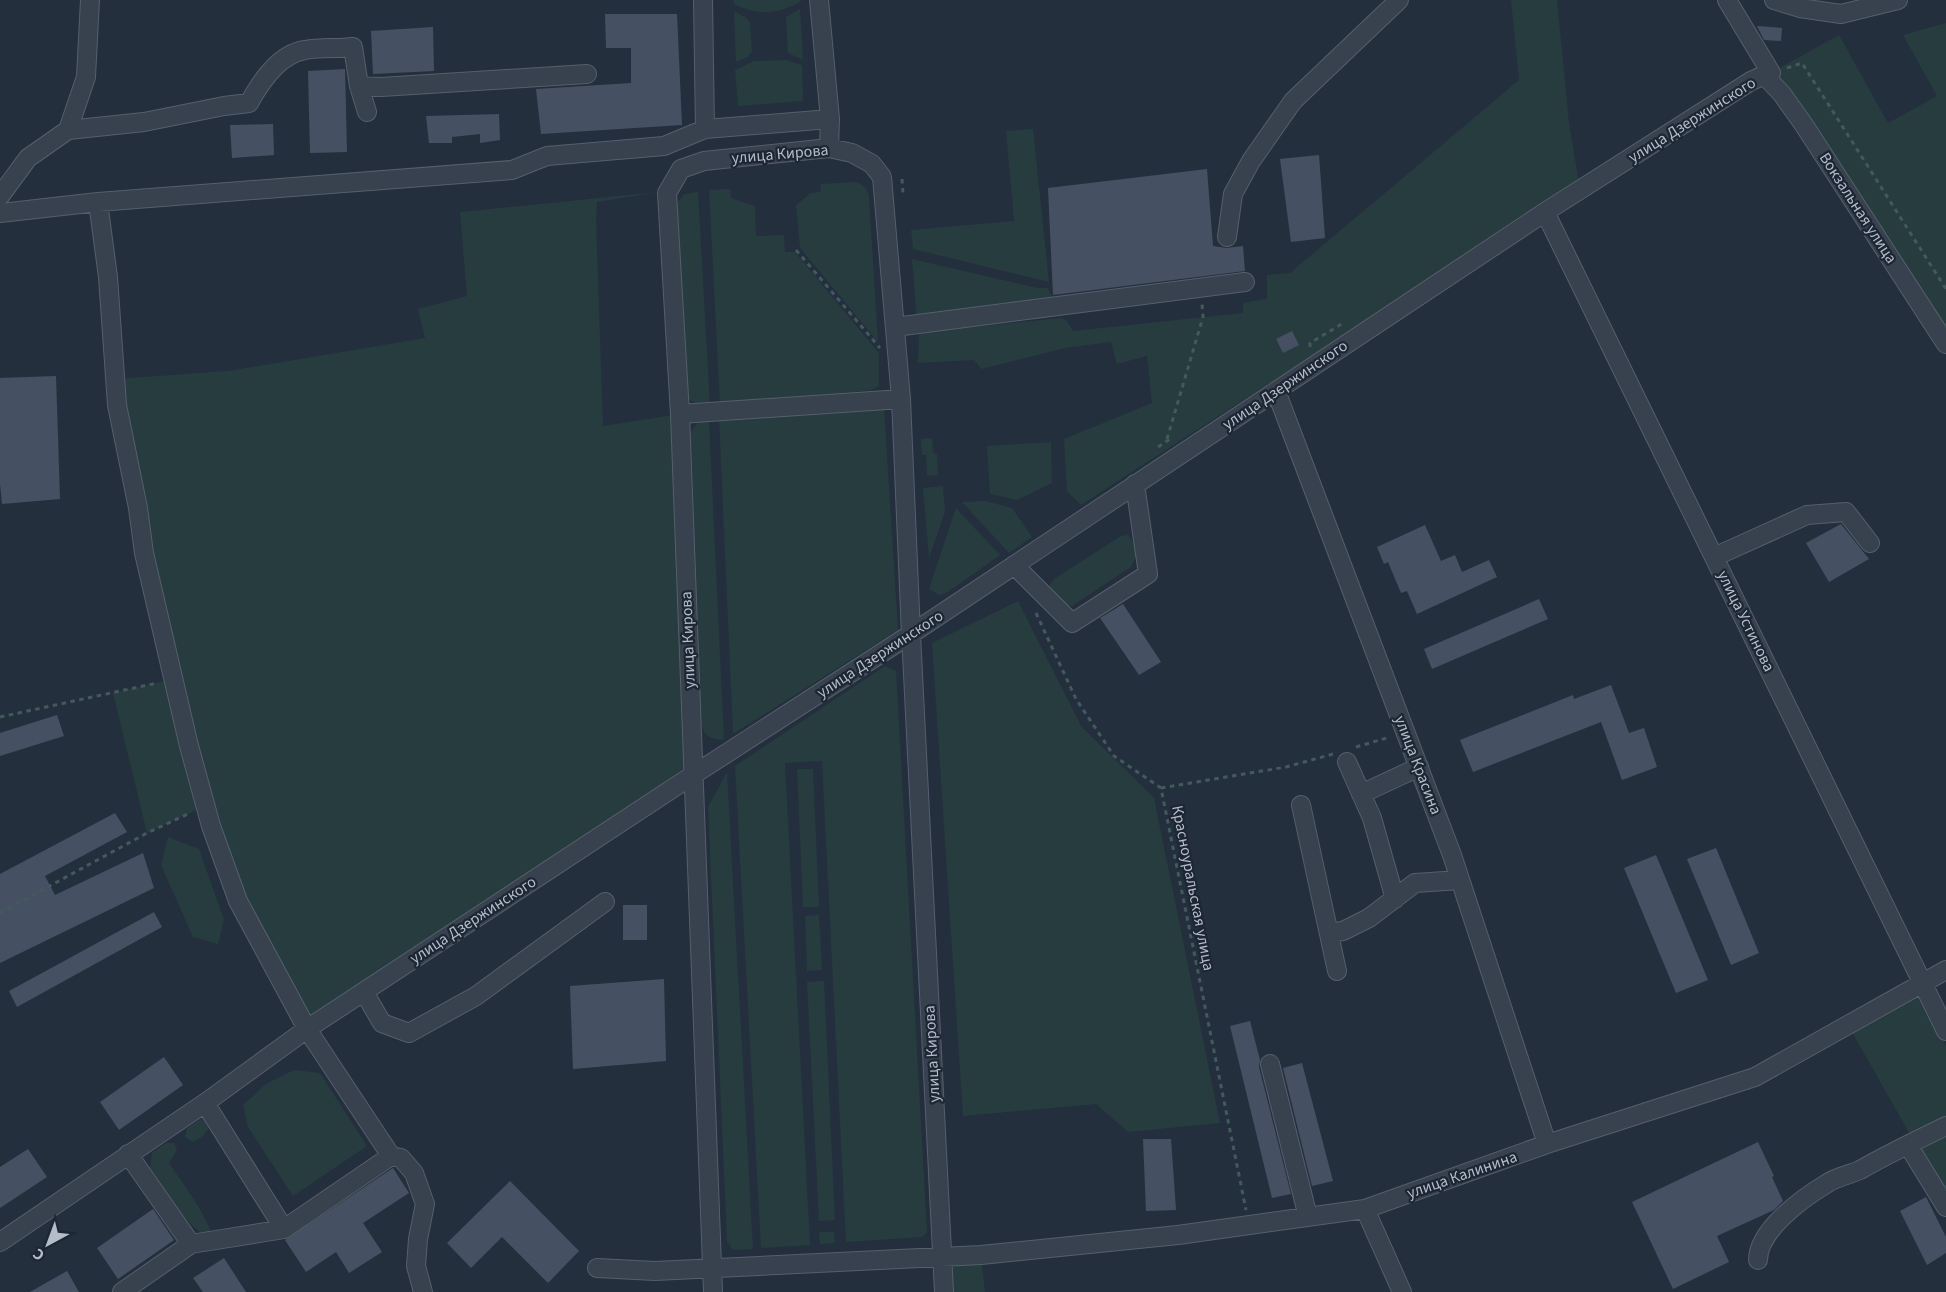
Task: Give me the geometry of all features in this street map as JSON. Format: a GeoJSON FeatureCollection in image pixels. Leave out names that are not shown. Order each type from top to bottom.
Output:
{"type":"FeatureCollection","features":[{"type":"Feature","properties":{"kind":"street"},"geometry":{"type":"LineString","coordinates":[[68,130],[86,77],[90,0]]}},
{"type":"Feature","properties":{"kind":"street"},"geometry":{"type":"LineString","coordinates":[[703,0],[705,129]]}},
{"type":"Feature","properties":{"kind":"street"},"geometry":{"type":"LineString","coordinates":[[819,0],[831,119],[829,148]]}},
{"type":"Feature","properties":{"kind":"street"},"geometry":{"type":"LineString","coordinates":[[1227,237],[1233,194],[1251,161],[1293,101],[1399,0]]}},
{"type":"Feature","properties":{"kind":"street","name":"Вокзальная улица"},"geometry":{"type":"LineString","coordinates":[[1727,0],[1768,75],[1946,344]]}},
{"type":"Feature","properties":{"kind":"street"},"geometry":{"type":"LineString","coordinates":[[1774,0],[1800,8],[1841,14],[1898,0]]}},
{"type":"Feature","properties":{"kind":"street"},"geometry":{"type":"LineString","coordinates":[[0,196],[28,158],[68,130],[144,123],[249,103],[261,83],[286,56],[302,50],[353,47],[359,86],[367,112]]}},
{"type":"Feature","properties":{"kind":"street"},"geometry":{"type":"LineString","coordinates":[[359,86],[403,86],[587,74]]}},
{"type":"Feature","properties":{"kind":"street","name":"улица Дзержинского"},"geometry":{"type":"LineString","coordinates":[[0,1242],[205,1103],[307,1029],[910,634],[1545,212],[1750,81],[1768,75]]}},
{"type":"Feature","properties":{"kind":"street"},"geometry":{"type":"LineString","coordinates":[[0,213],[98,202],[512,170],[547,156],[664,146],[705,129],[831,119]]}},
{"type":"Feature","properties":{"kind":"street","name":"улица Кирова"},"geometry":{"type":"LineString","coordinates":[[713,1292],[680,414],[667,192],[681,169],[704,161],[829,148],[852,153],[872,164],[882,177],[901,399],[910,634],[944,1292]]}},
{"type":"Feature","properties":{"kind":"street"},"geometry":{"type":"LineString","coordinates":[[98,202],[108,277],[117,405],[138,508],[144,553],[173,679],[211,826],[238,902],[307,1029],[391,1156]]}},
{"type":"Feature","properties":{"kind":"street","name":"улица Устинова"},"geometry":{"type":"LineString","coordinates":[[1545,212],[1946,1031]]}},
{"type":"Feature","properties":{"kind":"street"},"geometry":{"type":"LineString","coordinates":[[895,327],[1245,282]]}},
{"type":"Feature","properties":{"kind":"street","name":"улица Красина"},"geometry":{"type":"LineString","coordinates":[[1276,391],[1460,880],[1547,1144]]}},
{"type":"Feature","properties":{"kind":"street"},"geometry":{"type":"LineString","coordinates":[[680,414],[901,399]]}},
{"type":"Feature","properties":{"kind":"street"},"geometry":{"type":"LineString","coordinates":[[1014,565],[1072,623],[1148,574],[1135,484]]}},
{"type":"Feature","properties":{"kind":"street"},"geometry":{"type":"LineString","coordinates":[[1714,557],[1807,515],[1846,512],[1870,543]]}},
{"type":"Feature","properties":{"kind":"street"},"geometry":{"type":"LineString","coordinates":[[1347,754],[1372,819],[1395,899]]}},
{"type":"Feature","properties":{"kind":"street"},"geometry":{"type":"LineString","coordinates":[[1361,794],[1419,767]]}},
{"type":"Feature","properties":{"kind":"street"},"geometry":{"type":"LineString","coordinates":[[1301,805],[1337,971]]}},
{"type":"Feature","properties":{"kind":"street"},"geometry":{"type":"LineString","coordinates":[[1329,933],[1343,931],[1369,918],[1415,883],[1460,880]]}},
{"type":"Feature","properties":{"kind":"street"},"geometry":{"type":"LineString","coordinates":[[364,992],[382,1023],[409,1033],[476,996],[605,902]]}},
{"type":"Feature","properties":{"kind":"street","name":"улица Калинина"},"geometry":{"type":"LineString","coordinates":[[597,1268],[655,1271],[942,1257],[1178,1235],[1365,1209],[1547,1144],[1755,1077],[1946,970]]}},
{"type":"Feature","properties":{"kind":"street"},"geometry":{"type":"LineString","coordinates":[[1270,1064],[1308,1217]]}},
{"type":"Feature","properties":{"kind":"street"},"geometry":{"type":"LineString","coordinates":[[205,1103],[284,1229]]}},
{"type":"Feature","properties":{"kind":"street"},"geometry":{"type":"LineString","coordinates":[[1758,1260],[1758,1251],[1767,1234],[1792,1209],[1828,1182],[1858,1171],[1946,1126]]}},
{"type":"Feature","properties":{"kind":"street"},"geometry":{"type":"LineString","coordinates":[[1908,1145],[1946,1207]]}},
{"type":"Feature","properties":{"kind":"street"},"geometry":{"type":"LineString","coordinates":[[129,1155],[191,1244]]}},
{"type":"Feature","properties":{"kind":"street"},"geometry":{"type":"LineString","coordinates":[[122,1292],[191,1244],[284,1229],[391,1156],[402,1158],[414,1173],[425,1204],[418,1239],[416,1266],[423,1292]]}},
{"type":"Feature","properties":{"kind":"street"},"geometry":{"type":"LineString","coordinates":[[1365,1209],[1402,1292]]}},
{"type":"Feature","properties":{"kind":"path"},"geometry":{"type":"LineString","coordinates":[[1768,75],[1802,63],[1946,290]]}},
{"type":"Feature","properties":{"kind":"path"},"geometry":{"type":"LineString","coordinates":[[796,250],[898,369]]}},
{"type":"Feature","properties":{"kind":"path"},"geometry":{"type":"LineString","coordinates":[[1166,441],[1203,317],[1202,288]]}},
{"type":"Feature","properties":{"kind":"path","name":"Красноуральская улица"},"geometry":{"type":"LineString","coordinates":[[1033,606],[1076,699],[1114,756],[1161,788],[1249,1225]]}},
{"type":"Feature","properties":{"kind":"path"},"geometry":{"type":"LineString","coordinates":[[0,717],[173,679]]}},
{"type":"Feature","properties":{"kind":"path"},"geometry":{"type":"LineString","coordinates":[[1161,788],[1286,767],[1347,754],[1406,733]]}},
{"type":"Feature","properties":{"kind":"path"},"geometry":{"type":"LineString","coordinates":[[0,913],[147,833],[205,806]]}},
{"type":"Feature","properties":{"kind":"green space"},"geometry":{"type":"Polygon","coordinates":[[[734,0],[801,1],[784,9],[760,12],[734,4],[734,0]]]}},
{"type":"Feature","properties":{"kind":"green space"},"geometry":{"type":"Polygon","coordinates":[[[1511,0],[1557,0],[1569,123],[1579,183],[1081,505],[1067,491],[1064,439],[1152,403],[1147,356],[1117,364],[1111,342],[1065,348],[981,369],[974,360],[918,363],[919,333],[1061,318],[1067,321],[1073,331],[1243,313],[1243,303],[1267,299],[1267,275],[1290,273],[1519,80],[1511,0]]]}},
{"type":"Feature","properties":{"kind":"green space"},"geometry":{"type":"Polygon","coordinates":[[[800,9],[803,60],[788,53],[786,17],[800,9]]]}},
{"type":"Feature","properties":{"kind":"green space"},"geometry":{"type":"Polygon","coordinates":[[[734,11],[750,22],[752,51],[748,57],[736,62],[734,11]]]}},
{"type":"Feature","properties":{"kind":"green space"},"geometry":{"type":"Polygon","coordinates":[[[1946,23],[1946,344],[1765,76],[1839,35],[1888,123],[1937,96],[1903,35],[1946,23]]]}},
{"type":"Feature","properties":{"kind":"green space"},"geometry":{"type":"Polygon","coordinates":[[[786,60],[802,65],[803,101],[738,106],[735,70],[754,61],[786,60]]]}},
{"type":"Feature","properties":{"kind":"green space"},"geometry":{"type":"Polygon","coordinates":[[[1033,129],[1049,282],[913,249],[911,230],[1014,221],[1006,131],[1033,129]]]}},
{"type":"Feature","properties":{"kind":"green space"},"geometry":{"type":"Polygon","coordinates":[[[855,182],[864,187],[869,196],[878,342],[800,248],[796,205],[811,193],[821,192],[820,184],[855,182]]]}},
{"type":"Feature","properties":{"kind":"green space"},"geometry":{"type":"Polygon","coordinates":[[[730,189],[731,198],[755,206],[756,236],[784,235],[785,252],[795,252],[879,353],[879,386],[872,390],[720,405],[709,190],[730,189]]]}},
{"type":"Feature","properties":{"kind":"green space"},"geometry":{"type":"Polygon","coordinates":[[[658,192],[597,202],[603,426],[680,414],[693,775],[307,1029],[272,964],[205,806],[147,833],[113,693],[173,679],[115,379],[228,371],[425,338],[418,309],[467,296],[460,212],[658,192]]]}},
{"type":"Feature","properties":{"kind":"green space"},"geometry":{"type":"Polygon","coordinates":[[[698,192],[710,405],[700,406],[687,398],[676,204],[684,194],[698,192]]]}},
{"type":"Feature","properties":{"kind":"green space"},"geometry":{"type":"Polygon","coordinates":[[[912,259],[1038,288],[1048,288],[1054,301],[917,320],[912,259]]]}},
{"type":"Feature","properties":{"kind":"green space"},"geometry":{"type":"Polygon","coordinates":[[[884,407],[898,630],[733,734],[719,417],[884,407]]]}},
{"type":"Feature","properties":{"kind":"green space"},"geometry":{"type":"Polygon","coordinates":[[[709,420],[724,740],[707,735],[700,718],[689,434],[698,422],[709,420]]]}},
{"type":"Feature","properties":{"kind":"green space"},"geometry":{"type":"Polygon","coordinates":[[[932,438],[933,453],[937,454],[938,475],[927,476],[926,455],[922,455],[921,439],[932,438]]]}},
{"type":"Feature","properties":{"kind":"green space"},"geometry":{"type":"Polygon","coordinates":[[[1051,442],[1052,483],[1017,500],[990,494],[987,446],[1051,442]]]}},
{"type":"Feature","properties":{"kind":"green space"},"geometry":{"type":"Polygon","coordinates":[[[943,486],[945,512],[929,558],[923,488],[943,486]]]}},
{"type":"Feature","properties":{"kind":"green space"},"geometry":{"type":"Polygon","coordinates":[[[986,501],[1012,508],[1032,537],[1009,553],[962,502],[986,501]]]}},
{"type":"Feature","properties":{"kind":"green space"},"geometry":{"type":"Polygon","coordinates":[[[956,508],[1000,555],[948,592],[939,595],[929,589],[956,508]]]}},
{"type":"Feature","properties":{"kind":"green space"},"geometry":{"type":"Polygon","coordinates":[[[1128,535],[1137,546],[1138,553],[1131,567],[1072,606],[1053,598],[1049,586],[1054,579],[1121,536],[1128,535]]]}},
{"type":"Feature","properties":{"kind":"green space"},"geometry":{"type":"Polygon","coordinates":[[[1018,601],[1081,726],[1154,798],[1220,1123],[1128,1132],[1096,1104],[963,1116],[932,643],[1018,601]]]}},
{"type":"Feature","properties":{"kind":"green space"},"geometry":{"type":"Polygon","coordinates":[[[885,666],[896,671],[927,1232],[923,1237],[846,1242],[822,761],[785,763],[810,1245],[761,1248],[735,766],[885,666]]]}},
{"type":"Feature","properties":{"kind":"green space"},"geometry":{"type":"Polygon","coordinates":[[[797,769],[813,769],[819,907],[803,907],[797,769]]]}},
{"type":"Feature","properties":{"kind":"green space"},"geometry":{"type":"Polygon","coordinates":[[[727,772],[753,1249],[733,1250],[727,1241],[708,807],[727,772]]]}},
{"type":"Feature","properties":{"kind":"green space"},"geometry":{"type":"Polygon","coordinates":[[[168,837],[199,849],[224,920],[218,944],[193,937],[161,865],[168,837]]]}},
{"type":"Feature","properties":{"kind":"green space"},"geometry":{"type":"Polygon","coordinates":[[[819,915],[822,970],[807,971],[805,916],[819,915]]]}},
{"type":"Feature","properties":{"kind":"green space"},"geometry":{"type":"Polygon","coordinates":[[[824,981],[835,1220],[819,1221],[807,982],[824,981]]]}},
{"type":"Feature","properties":{"kind":"green space"},"geometry":{"type":"Polygon","coordinates":[[[1921,995],[1946,1046],[1946,1198],[1852,1032],[1921,995]]]}},
{"type":"Feature","properties":{"kind":"green space"},"geometry":{"type":"Polygon","coordinates":[[[294,1070],[320,1073],[367,1146],[293,1196],[248,1127],[243,1105],[266,1084],[294,1070]]]}},
{"type":"Feature","properties":{"kind":"green space"},"geometry":{"type":"Polygon","coordinates":[[[204,1117],[209,1128],[203,1136],[193,1142],[185,1137],[187,1128],[204,1117]]]}},
{"type":"Feature","properties":{"kind":"green space"},"geometry":{"type":"Polygon","coordinates":[[[166,1143],[174,1143],[177,1150],[169,1163],[207,1222],[212,1239],[185,1218],[150,1168],[152,1153],[166,1143]]]}},
{"type":"Feature","properties":{"kind":"green space"},"geometry":{"type":"Polygon","coordinates":[[[819,1232],[834,1232],[835,1243],[820,1244],[819,1232]]]}},
{"type":"Feature","properties":{"kind":"green space"},"geometry":{"type":"Polygon","coordinates":[[[981,1255],[985,1292],[944,1292],[942,1257],[981,1255]]]}},
{"type":"Feature","properties":{"kind":"building"},"geometry":{"type":"Polygon","coordinates":[[[605,14],[677,14],[682,125],[541,134],[536,89],[631,83],[631,48],[606,48],[605,14]]]}},
{"type":"Feature","properties":{"kind":"building"},"geometry":{"type":"Polygon","coordinates":[[[1757,26],[1782,28],[1781,41],[1764,40],[1757,26]]]}},
{"type":"Feature","properties":{"kind":"building"},"geometry":{"type":"Polygon","coordinates":[[[433,27],[434,71],[373,74],[371,31],[433,27]]]}},
{"type":"Feature","properties":{"kind":"building"},"geometry":{"type":"Polygon","coordinates":[[[345,69],[347,152],[310,153],[308,71],[345,69]]]}},
{"type":"Feature","properties":{"kind":"building"},"geometry":{"type":"Polygon","coordinates":[[[499,114],[500,140],[480,143],[480,134],[452,137],[452,143],[429,143],[426,116],[499,114]]]}},
{"type":"Feature","properties":{"kind":"building"},"geometry":{"type":"Polygon","coordinates":[[[273,124],[274,155],[232,158],[230,125],[273,124]]]}},
{"type":"Feature","properties":{"kind":"building"},"geometry":{"type":"Polygon","coordinates":[[[1319,155],[1325,238],[1291,242],[1280,159],[1319,155]]]}},
{"type":"Feature","properties":{"kind":"building"},"geometry":{"type":"Polygon","coordinates":[[[1207,169],[1213,246],[1226,248],[1243,246],[1245,271],[1053,295],[1048,188],[1207,169]]]}},
{"type":"Feature","properties":{"kind":"building"},"geometry":{"type":"Polygon","coordinates":[[[1292,331],[1299,345],[1283,353],[1276,339],[1292,331]]]}},
{"type":"Feature","properties":{"kind":"building"},"geometry":{"type":"Polygon","coordinates":[[[56,376],[60,499],[2,504],[0,378],[56,376]]]}},
{"type":"Feature","properties":{"kind":"building"},"geometry":{"type":"Polygon","coordinates":[[[1841,524],[1869,559],[1829,582],[1806,543],[1841,524]]]}},
{"type":"Feature","properties":{"kind":"building"},"geometry":{"type":"Polygon","coordinates":[[[1425,525],[1441,561],[1455,555],[1462,572],[1489,560],[1497,577],[1417,614],[1407,591],[1401,593],[1388,562],[1384,564],[1377,547],[1425,525]]]}},
{"type":"Feature","properties":{"kind":"building"},"geometry":{"type":"Polygon","coordinates":[[[1539,599],[1548,619],[1432,669],[1424,649],[1539,599]]]}},
{"type":"Feature","properties":{"kind":"building"},"geometry":{"type":"Polygon","coordinates":[[[1123,604],[1161,662],[1139,675],[1100,618],[1123,604]]]}},
{"type":"Feature","properties":{"kind":"building"},"geometry":{"type":"Polygon","coordinates":[[[1611,685],[1629,733],[1644,728],[1657,767],[1622,780],[1601,722],[1473,772],[1460,740],[1573,695],[1574,699],[1611,685]]]}},
{"type":"Feature","properties":{"kind":"building"},"geometry":{"type":"Polygon","coordinates":[[[57,715],[64,736],[0,756],[0,733],[57,715]]]}},
{"type":"Feature","properties":{"kind":"building"},"geometry":{"type":"Polygon","coordinates":[[[115,813],[127,832],[45,876],[55,895],[143,853],[154,888],[0,963],[0,874],[115,813]]]}},
{"type":"Feature","properties":{"kind":"building"},"geometry":{"type":"Polygon","coordinates":[[[1716,848],[1759,953],[1731,965],[1687,859],[1716,848]]]}},
{"type":"Feature","properties":{"kind":"building"},"geometry":{"type":"Polygon","coordinates":[[[1656,855],[1708,980],[1676,993],[1624,868],[1656,855]]]}},
{"type":"Feature","properties":{"kind":"building"},"geometry":{"type":"Polygon","coordinates":[[[623,905],[647,905],[647,940],[623,940],[623,905]]]}},
{"type":"Feature","properties":{"kind":"building"},"geometry":{"type":"Polygon","coordinates":[[[154,912],[162,927],[17,1007],[9,991],[154,912]]]}},
{"type":"Feature","properties":{"kind":"building"},"geometry":{"type":"Polygon","coordinates":[[[664,979],[666,1061],[573,1069],[570,986],[664,979]]]}},
{"type":"Feature","properties":{"kind":"building"},"geometry":{"type":"Polygon","coordinates":[[[1250,1021],[1260,1060],[1259,1067],[1291,1194],[1272,1198],[1230,1026],[1250,1021]]]}},
{"type":"Feature","properties":{"kind":"building"},"geometry":{"type":"Polygon","coordinates":[[[164,1057],[183,1085],[119,1130],[100,1102],[164,1057]]]}},
{"type":"Feature","properties":{"kind":"building"},"geometry":{"type":"Polygon","coordinates":[[[1302,1063],[1333,1181],[1312,1186],[1283,1068],[1302,1063]]]}},
{"type":"Feature","properties":{"kind":"building"},"geometry":{"type":"Polygon","coordinates":[[[1143,1139],[1171,1139],[1176,1210],[1146,1211],[1143,1139]]]}},
{"type":"Feature","properties":{"kind":"building"},"geometry":{"type":"Polygon","coordinates":[[[1758,1142],[1783,1201],[1774,1210],[1717,1236],[1729,1262],[1673,1289],[1632,1202],[1758,1142]]]}},
{"type":"Feature","properties":{"kind":"building"},"geometry":{"type":"Polygon","coordinates":[[[28,1149],[47,1177],[0,1208],[0,1167],[28,1149]]]}},
{"type":"Feature","properties":{"kind":"building"},"geometry":{"type":"Polygon","coordinates":[[[393,1168],[409,1193],[363,1223],[382,1252],[349,1273],[336,1252],[306,1272],[285,1240],[393,1168]]]}},
{"type":"Feature","properties":{"kind":"building"},"geometry":{"type":"Polygon","coordinates":[[[510,1181],[579,1251],[548,1283],[502,1237],[471,1268],[447,1243],[510,1181]]]}},
{"type":"Feature","properties":{"kind":"building"},"geometry":{"type":"Polygon","coordinates":[[[1926,1197],[1946,1237],[1946,1253],[1927,1265],[1900,1211],[1926,1197]]]}},
{"type":"Feature","properties":{"kind":"building"},"geometry":{"type":"Polygon","coordinates":[[[153,1209],[174,1240],[118,1279],[97,1248],[153,1209]]]}},
{"type":"Feature","properties":{"kind":"building"},"geometry":{"type":"Polygon","coordinates":[[[224,1258],[246,1292],[203,1292],[193,1278],[224,1258]]]}},
{"type":"Feature","properties":{"kind":"building"},"geometry":{"type":"Polygon","coordinates":[[[67,1271],[79,1292],[30,1292],[67,1271]]]}}]}
